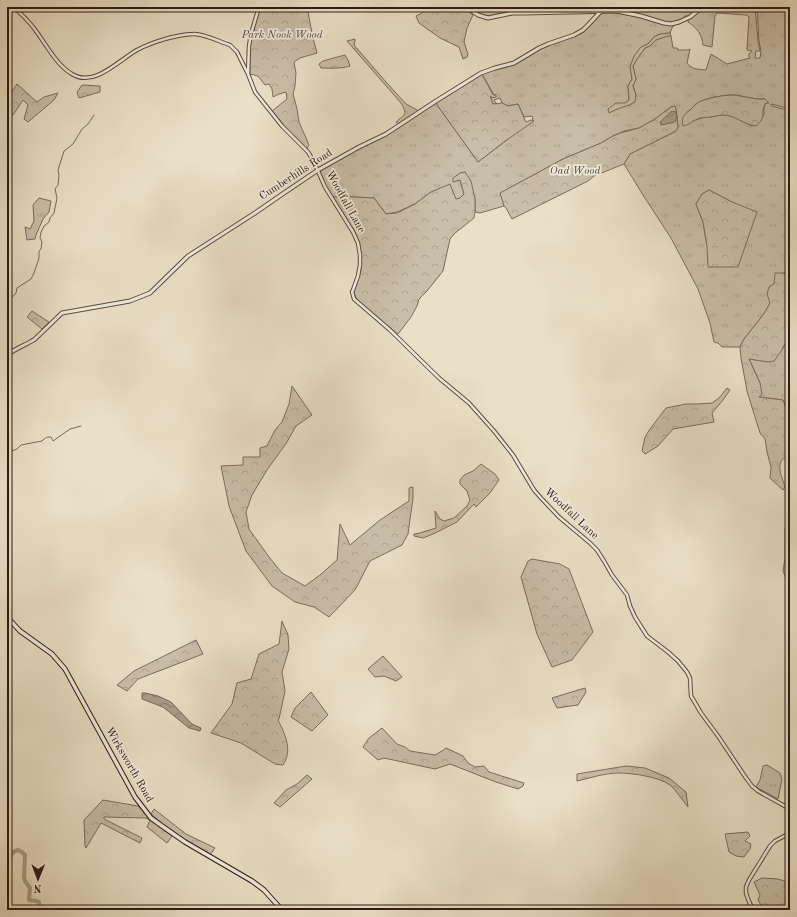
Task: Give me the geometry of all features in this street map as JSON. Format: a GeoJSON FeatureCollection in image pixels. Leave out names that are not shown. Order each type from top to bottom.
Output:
{"type":"FeatureCollection","features":[{"type":"Feature","properties":{"kind":"main road","name":"Wirksworth Road"},"geometry":{"type":"LineString","coordinates":[[7,617],[20,631],[52,654],[65,669],[135,797],[151,818],[185,842],[252,881],[264,890],[282,910]]}},
{"type":"Feature","properties":{"kind":"street","name":"Woodfall Lane"},"geometry":{"type":"LineString","coordinates":[[14,7],[32,25],[59,63],[73,75],[79,77],[88,77],[101,74],[126,57],[151,44],[171,38],[193,34],[202,35],[230,45],[237,52],[248,74],[253,90],[282,126],[308,152],[325,186],[353,232],[358,243],[360,255],[360,269],[352,290],[354,299],[390,330],[439,378],[469,403],[513,455],[534,490],[559,517],[590,543],[596,550],[627,595],[635,617],[647,636],[673,656],[684,667],[690,678],[691,696],[701,713],[749,782],[758,791],[790,809]]}},
{"type":"Feature","properties":{"kind":"street"},"geometry":{"type":"LineString","coordinates":[[248,74],[249,46],[259,7]]}},
{"type":"Feature","properties":{"kind":"street"},"geometry":{"type":"LineString","coordinates":[[466,7],[478,15],[488,18],[512,13],[617,11],[671,24],[687,18],[702,7]]}},
{"type":"Feature","properties":{"kind":"street","name":"Cumberhills Road"},"geometry":{"type":"LineString","coordinates":[[7,355],[35,339],[62,313],[130,301],[150,293],[188,256],[250,217],[284,192],[318,170],[359,146],[386,134],[481,73],[514,63],[539,48],[574,35],[583,30],[601,11]]}},
{"type":"Feature","properties":{"kind":"street"},"geometry":{"type":"LineString","coordinates":[[753,910],[746,893],[746,887],[749,880],[770,846],[775,841],[790,833]]}},
{"type":"Feature","properties":{"kind":"green space","name":"Park Nook Wood"},"geometry":{"type":"Polygon","coordinates":[[[261,7],[307,7],[317,53],[300,58],[294,62],[296,73],[293,94],[299,122],[309,145],[307,149],[286,128],[272,111],[287,99],[286,92],[273,97],[272,89],[269,84],[265,85],[258,76],[250,74],[251,34],[261,7]]]}},
{"type":"Feature","properties":{"kind":"green space"},"geometry":{"type":"Polygon","coordinates":[[[426,7],[462,7],[473,15],[467,28],[464,42],[468,54],[467,57],[463,59],[459,47],[440,38],[419,23],[416,16],[422,13],[426,7]]]}},
{"type":"Feature","properties":{"kind":"green space"},"geometry":{"type":"Polygon","coordinates":[[[469,7],[700,7],[691,14],[675,22],[665,22],[636,13],[616,10],[514,11],[486,16],[479,14],[469,7]]]}},
{"type":"Feature","properties":{"kind":"green space"},"geometry":{"type":"Polygon","coordinates":[[[705,7],[755,7],[760,51],[756,51],[755,58],[760,58],[761,51],[757,7],[790,7],[790,109],[771,104],[772,106],[790,111],[790,273],[782,273],[774,284],[770,303],[763,315],[744,339],[740,347],[722,347],[718,343],[714,342],[710,323],[698,289],[671,238],[624,164],[630,154],[676,131],[678,127],[675,107],[671,107],[655,119],[639,128],[624,131],[601,143],[563,159],[501,193],[504,206],[480,213],[475,212],[475,199],[465,172],[454,181],[460,180],[464,194],[460,198],[456,200],[449,185],[431,192],[415,204],[397,212],[386,214],[374,198],[347,196],[333,197],[324,183],[320,173],[321,170],[354,150],[383,136],[435,102],[478,162],[533,120],[532,116],[524,117],[518,104],[508,106],[502,103],[500,98],[494,100],[496,103],[493,104],[490,96],[496,95],[494,95],[482,74],[513,64],[545,46],[567,38],[588,27],[604,12],[612,12],[675,24],[670,33],[660,34],[654,37],[648,44],[641,47],[630,67],[632,79],[628,86],[629,100],[608,109],[609,112],[630,105],[636,95],[633,86],[636,79],[633,66],[645,48],[650,46],[656,40],[668,35],[671,36],[673,48],[677,48],[678,50],[690,49],[687,63],[696,69],[706,70],[711,54],[727,64],[750,58],[749,54],[752,51],[747,50],[749,17],[746,15],[717,13],[715,16],[712,47],[703,45],[702,38],[694,27],[688,22],[690,18],[705,7]],[[730,95],[702,101],[687,112],[697,120],[726,115],[738,118],[752,126],[764,115],[764,106],[768,103],[765,99],[730,95]],[[709,190],[702,194],[696,204],[703,222],[707,246],[732,202],[709,190]]]}},
{"type":"Feature","properties":{"kind":"green space"},"geometry":{"type":"Polygon","coordinates":[[[670,33],[671,36],[656,40],[650,46],[645,48],[633,66],[636,79],[633,86],[636,95],[635,102],[609,113],[608,109],[616,103],[625,103],[629,100],[628,86],[632,79],[630,67],[634,56],[641,47],[648,44],[654,37],[660,34],[670,33]]]}},
{"type":"Feature","properties":{"kind":"green space"},"geometry":{"type":"Polygon","coordinates":[[[355,39],[354,45],[386,82],[406,104],[419,111],[398,124],[396,122],[405,112],[403,107],[347,41],[355,39]]]}},
{"type":"Feature","properties":{"kind":"green space"},"geometry":{"type":"Polygon","coordinates":[[[345,55],[350,66],[339,68],[321,68],[319,64],[323,61],[345,55]]]}},
{"type":"Feature","properties":{"kind":"green space"},"geometry":{"type":"Polygon","coordinates":[[[482,74],[493,95],[496,95],[496,97],[492,98],[490,96],[493,104],[502,103],[508,106],[518,104],[526,122],[531,120],[534,121],[478,162],[435,102],[482,74]]]}},
{"type":"Feature","properties":{"kind":"green space"},"geometry":{"type":"Polygon","coordinates":[[[17,84],[37,102],[44,97],[58,93],[54,100],[28,122],[24,119],[28,105],[23,100],[13,115],[7,114],[7,99],[17,84]]]}},
{"type":"Feature","properties":{"kind":"green space"},"geometry":{"type":"Polygon","coordinates":[[[82,85],[100,86],[100,92],[79,98],[77,92],[82,85]]]}},
{"type":"Feature","properties":{"kind":"green space"},"geometry":{"type":"Polygon","coordinates":[[[730,95],[765,99],[769,103],[766,103],[764,106],[763,117],[760,123],[756,126],[747,124],[727,115],[723,115],[700,118],[683,126],[682,121],[684,116],[697,103],[730,95]]]}},
{"type":"Feature","properties":{"kind":"green space","name":"Oad Wood"},"geometry":{"type":"Polygon","coordinates":[[[675,106],[678,127],[676,131],[630,154],[624,164],[594,176],[588,181],[512,219],[504,206],[500,193],[563,159],[601,143],[620,133],[639,128],[655,119],[671,107],[675,106]]]}},
{"type":"Feature","properties":{"kind":"green space"},"geometry":{"type":"Polygon","coordinates":[[[465,172],[471,181],[475,199],[474,218],[450,239],[443,271],[419,299],[411,317],[398,334],[357,301],[354,292],[361,270],[359,243],[354,231],[333,197],[347,196],[374,198],[386,214],[397,213],[415,204],[431,192],[450,184],[456,199],[460,198],[464,194],[460,180],[453,182],[453,178],[460,173],[465,172]]]}},
{"type":"Feature","properties":{"kind":"green space"},"geometry":{"type":"Polygon","coordinates":[[[709,190],[732,202],[757,212],[738,267],[708,267],[707,246],[703,222],[696,204],[702,194],[709,190]]]}},
{"type":"Feature","properties":{"kind":"green space"},"geometry":{"type":"Polygon","coordinates":[[[39,198],[51,201],[49,212],[43,219],[35,239],[27,240],[25,227],[30,229],[34,221],[33,205],[39,198]]]}},
{"type":"Feature","properties":{"kind":"green space"},"geometry":{"type":"Polygon","coordinates":[[[775,273],[790,273],[790,333],[782,350],[774,361],[768,362],[749,359],[760,383],[762,394],[759,397],[783,400],[790,419],[790,455],[784,458],[780,464],[780,472],[785,487],[783,490],[770,478],[771,467],[765,439],[760,433],[747,391],[740,347],[744,339],[763,315],[770,303],[767,294],[769,287],[774,284],[775,273]]]}},
{"type":"Feature","properties":{"kind":"green space"},"geometry":{"type":"Polygon","coordinates":[[[32,311],[49,322],[42,329],[27,317],[32,311]]]}},
{"type":"Feature","properties":{"kind":"green space"},"geometry":{"type":"Polygon","coordinates":[[[790,333],[790,419],[783,400],[758,397],[760,383],[749,359],[758,360],[782,350],[790,333]]]}},
{"type":"Feature","properties":{"kind":"green space"},"geometry":{"type":"Polygon","coordinates":[[[292,386],[312,415],[296,426],[252,495],[246,512],[249,529],[282,573],[305,586],[337,560],[340,524],[350,545],[380,520],[409,501],[409,488],[413,487],[408,534],[402,545],[370,561],[355,590],[329,617],[314,607],[295,602],[272,586],[246,551],[229,506],[221,466],[243,465],[243,457],[260,457],[260,448],[267,446],[275,430],[282,422],[289,404],[292,386]]]}},
{"type":"Feature","properties":{"kind":"green space"},"geometry":{"type":"Polygon","coordinates":[[[727,388],[730,390],[712,413],[714,422],[673,429],[658,446],[645,454],[642,451],[645,437],[666,408],[686,404],[712,403],[719,398],[727,388]]]}},
{"type":"Feature","properties":{"kind":"green space"},"geometry":{"type":"Polygon","coordinates":[[[481,464],[495,474],[499,480],[490,493],[476,507],[474,504],[457,522],[423,538],[414,536],[414,534],[436,528],[435,511],[440,519],[444,521],[454,518],[467,506],[470,500],[467,491],[460,484],[460,480],[464,475],[473,471],[481,464]]]}},
{"type":"Feature","properties":{"kind":"green space"},"geometry":{"type":"Polygon","coordinates":[[[786,526],[790,527],[790,590],[783,571],[786,526]]]}},
{"type":"Feature","properties":{"kind":"green space"},"geometry":{"type":"Polygon","coordinates":[[[532,559],[560,564],[569,569],[593,632],[572,660],[552,667],[537,634],[521,577],[528,561],[532,559]]]}},
{"type":"Feature","properties":{"kind":"green space"},"geometry":{"type":"Polygon","coordinates":[[[282,621],[288,635],[289,649],[282,672],[285,691],[278,720],[285,736],[288,748],[283,765],[275,764],[241,743],[211,733],[232,704],[237,683],[251,679],[259,654],[279,644],[282,621]]]}},
{"type":"Feature","properties":{"kind":"green space"},"geometry":{"type":"Polygon","coordinates":[[[196,640],[203,654],[138,679],[127,691],[117,685],[134,671],[196,640]]]}},
{"type":"Feature","properties":{"kind":"green space"},"geometry":{"type":"Polygon","coordinates":[[[383,656],[402,677],[396,681],[384,676],[375,677],[368,669],[383,656]]]}},
{"type":"Feature","properties":{"kind":"green space"},"geometry":{"type":"Polygon","coordinates":[[[585,688],[586,692],[578,705],[557,708],[552,698],[585,688]]]}},
{"type":"Feature","properties":{"kind":"green space"},"geometry":{"type":"Polygon","coordinates":[[[311,692],[328,715],[312,731],[291,717],[295,708],[311,692]]]}},
{"type":"Feature","properties":{"kind":"green space"},"geometry":{"type":"Polygon","coordinates":[[[382,728],[397,744],[410,751],[435,755],[446,748],[463,756],[468,763],[475,767],[484,766],[489,772],[524,783],[523,786],[518,789],[450,764],[435,769],[384,758],[378,760],[363,747],[369,738],[382,728]]]}},
{"type":"Feature","properties":{"kind":"green space"},"geometry":{"type":"Polygon","coordinates":[[[767,765],[780,773],[782,779],[778,799],[756,787],[760,780],[763,766],[767,765]]]}},
{"type":"Feature","properties":{"kind":"green space"},"geometry":{"type":"Polygon","coordinates":[[[626,766],[645,768],[669,778],[686,792],[688,807],[670,785],[646,776],[614,773],[577,781],[577,774],[626,766]]]}},
{"type":"Feature","properties":{"kind":"green space"},"geometry":{"type":"Polygon","coordinates":[[[307,775],[312,779],[280,807],[274,803],[286,790],[297,784],[307,775]]]}},
{"type":"Feature","properties":{"kind":"green space"},"geometry":{"type":"Polygon","coordinates":[[[103,800],[138,806],[151,820],[172,836],[167,843],[147,827],[150,820],[146,818],[104,817],[104,819],[142,838],[140,843],[101,823],[86,848],[84,820],[103,800]]]}},
{"type":"Feature","properties":{"kind":"green space"},"geometry":{"type":"Polygon","coordinates":[[[154,809],[186,834],[215,848],[210,855],[179,836],[158,820],[151,814],[154,809]]]}},
{"type":"Feature","properties":{"kind":"green space"},"geometry":{"type":"Polygon","coordinates":[[[748,832],[750,836],[745,841],[751,844],[750,849],[744,857],[736,856],[729,852],[725,834],[748,832]]]}},
{"type":"Feature","properties":{"kind":"green space"},"geometry":{"type":"Polygon","coordinates":[[[762,878],[778,879],[790,883],[790,910],[774,910],[772,907],[764,910],[758,900],[760,895],[754,882],[762,878]]]}},
{"type":"Feature","properties":{"kind":"water"},"geometry":{"type":"Polygon","coordinates":[[[672,111],[676,112],[677,116],[675,122],[661,125],[660,122],[672,111]]]}},
{"type":"Feature","properties":{"kind":"water"},"geometry":{"type":"Polygon","coordinates":[[[142,693],[158,696],[171,702],[192,724],[201,728],[200,731],[189,728],[163,707],[142,699],[142,693]]]}},
{"type":"Feature","properties":{"kind":"waterway"},"geometry":{"type":"LineString","coordinates":[[7,303],[16,293],[17,288],[31,279],[34,273],[39,258],[39,251],[41,249],[41,232],[54,213],[57,198],[55,189],[58,185],[58,170],[64,151],[73,144],[82,129],[88,124],[94,115]]}},
{"type":"Feature","properties":{"kind":"waterway"},"geometry":{"type":"LineString","coordinates":[[7,453],[17,449],[21,445],[42,441],[47,437],[51,437],[53,441],[70,429],[81,426]]}},
{"type":"Feature","properties":{"kind":"waterway"},"geometry":{"type":"LineString","coordinates":[[7,867],[12,853],[18,850],[25,855],[24,877],[30,888],[29,900],[39,902],[40,910]]}}]}
